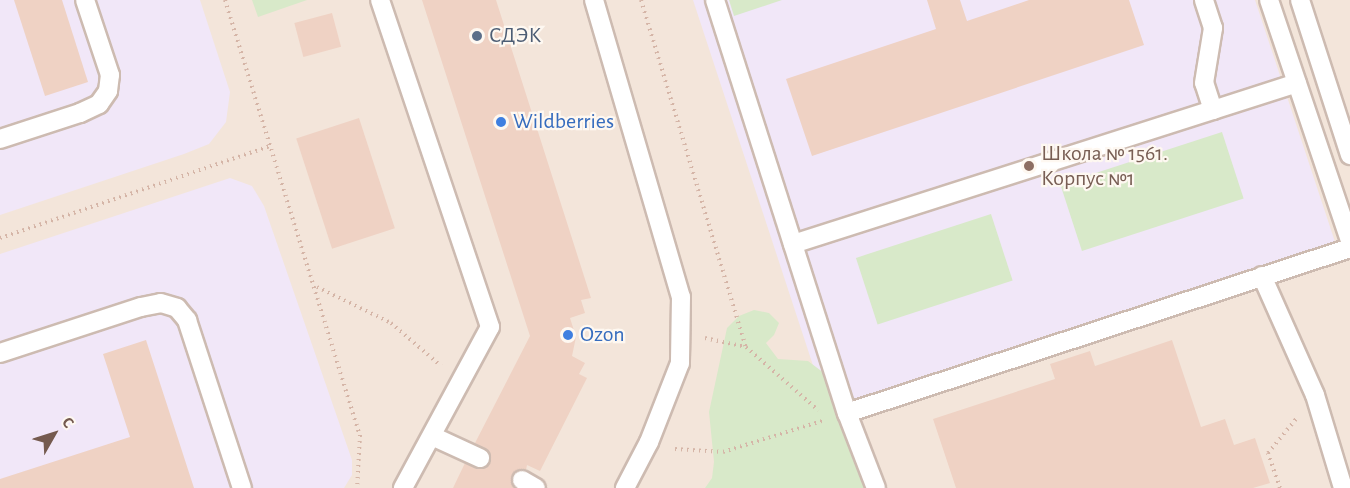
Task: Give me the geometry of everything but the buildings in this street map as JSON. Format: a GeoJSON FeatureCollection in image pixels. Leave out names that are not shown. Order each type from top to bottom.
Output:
{"type":"FeatureCollection","features":[{"type":"Feature","properties":{"kind":"lane"},"geometry":{"type":"LineString","coordinates":[[0,139],[80,113],[99,104],[108,91],[110,75],[85,0]]}},
{"type":"Feature","properties":{"kind":"lane"},"geometry":{"type":"LineString","coordinates":[[380,0],[490,327],[403,488]]}},
{"type":"Feature","properties":{"kind":"lane"},"geometry":{"type":"LineString","coordinates":[[594,0],[681,297],[680,363],[649,442],[625,488]]}},
{"type":"Feature","properties":{"kind":"lane"},"geometry":{"type":"LineString","coordinates":[[715,0],[847,413],[876,488]]}},
{"type":"Feature","properties":{"kind":"lane"},"geometry":{"type":"LineString","coordinates":[[1204,0],[1213,28],[1204,83],[1213,110]]}},
{"type":"Feature","properties":{"kind":"lane"},"geometry":{"type":"LineString","coordinates":[[1269,0],[1350,241]]}},
{"type":"Feature","properties":{"kind":"lane"},"geometry":{"type":"LineString","coordinates":[[1300,0],[1350,155]]}},
{"type":"Feature","properties":{"kind":"lane"},"geometry":{"type":"LineString","coordinates":[[793,244],[1297,83]]}},
{"type":"Feature","properties":{"kind":"lane"},"geometry":{"type":"LineString","coordinates":[[847,413],[1350,248]]}},
{"type":"Feature","properties":{"kind":"lane"},"geometry":{"type":"LineString","coordinates":[[1262,276],[1315,395],[1343,488]]}},
{"type":"Feature","properties":{"kind":"lane"},"geometry":{"type":"LineString","coordinates":[[0,353],[141,307],[161,303],[177,308],[187,320],[242,488]]}},
{"type":"Feature","properties":{"kind":"lane"},"geometry":{"type":"LineString","coordinates":[[432,436],[480,458]]}},
{"type":"Feature","properties":{"kind":"path"},"geometry":{"type":"LineString","coordinates":[[225,0],[316,287],[360,435],[357,488]]}},
{"type":"Feature","properties":{"kind":"path"},"geometry":{"type":"LineString","coordinates":[[641,0],[746,347]]}},
{"type":"Feature","properties":{"kind":"path"},"geometry":{"type":"LineString","coordinates":[[0,238],[270,146]]}},
{"type":"Feature","properties":{"kind":"path"},"geometry":{"type":"LineString","coordinates":[[316,287],[390,323],[459,381]]}},
{"type":"Feature","properties":{"kind":"path"},"geometry":{"type":"LineString","coordinates":[[649,442],[665,448],[723,452],[828,419],[746,347],[680,333]]}},
{"type":"Feature","properties":{"kind":"path"},"geometry":{"type":"LineString","coordinates":[[1280,488],[1268,453],[1315,395]]}},
{"type":"Feature","properties":{"kind":"shaded area"},"geometry":{"type":"Polygon","coordinates":[[[0,0],[1350,0],[1350,488],[0,488],[0,0]]]}},
{"type":"Feature","properties":{"kind":"shaded area"},"geometry":{"type":"Polygon","coordinates":[[[0,0],[200,0],[230,92],[226,122],[209,144],[0,215],[0,0]]]}},
{"type":"Feature","properties":{"kind":"shaded area","name":"Школа № 1561. Корпус №1"},"geometry":{"type":"Polygon","coordinates":[[[693,0],[1255,0],[1336,245],[828,411],[693,0]]]}},
{"type":"Feature","properties":{"kind":"shaded area"},"geometry":{"type":"Polygon","coordinates":[[[230,178],[252,186],[264,206],[352,460],[352,475],[344,488],[0,488],[0,254],[230,178]]]}},
{"type":"Feature","properties":{"kind":"green space"},"geometry":{"type":"Polygon","coordinates":[[[252,0],[307,0],[258,17],[252,0]]]}},
{"type":"Feature","properties":{"kind":"green space"},"geometry":{"type":"Polygon","coordinates":[[[729,0],[782,0],[734,16],[729,0]]]}},
{"type":"Feature","properties":{"kind":"green space"},"geometry":{"type":"Polygon","coordinates":[[[1222,132],[1244,199],[1082,251],[1060,185],[1222,132]]]}},
{"type":"Feature","properties":{"kind":"green space"},"geometry":{"type":"Polygon","coordinates":[[[991,214],[1013,281],[878,324],[856,258],[991,214]]]}},
{"type":"Feature","properties":{"kind":"green space"},"geometry":{"type":"Polygon","coordinates":[[[754,310],[769,313],[779,323],[774,335],[766,343],[778,359],[808,361],[824,373],[835,412],[860,459],[867,488],[705,488],[712,478],[714,462],[709,412],[727,328],[739,316],[754,310]]]}},
{"type":"Feature","properties":{"kind":"place","name":"СДЭК"},"geometry":{"type":"Point","coordinates":[477,36]}},
{"type":"Feature","properties":{"kind":"place","name":"Wildberries"},"geometry":{"type":"Point","coordinates":[501,122]}},
{"type":"Feature","properties":{"kind":"place","name":"Школа № 1561. Корпус №1"},"geometry":{"type":"Point","coordinates":[1029,166]}},
{"type":"Feature","properties":{"kind":"place","name":"Ozon"},"geometry":{"type":"Point","coordinates":[568,335]}}]}
